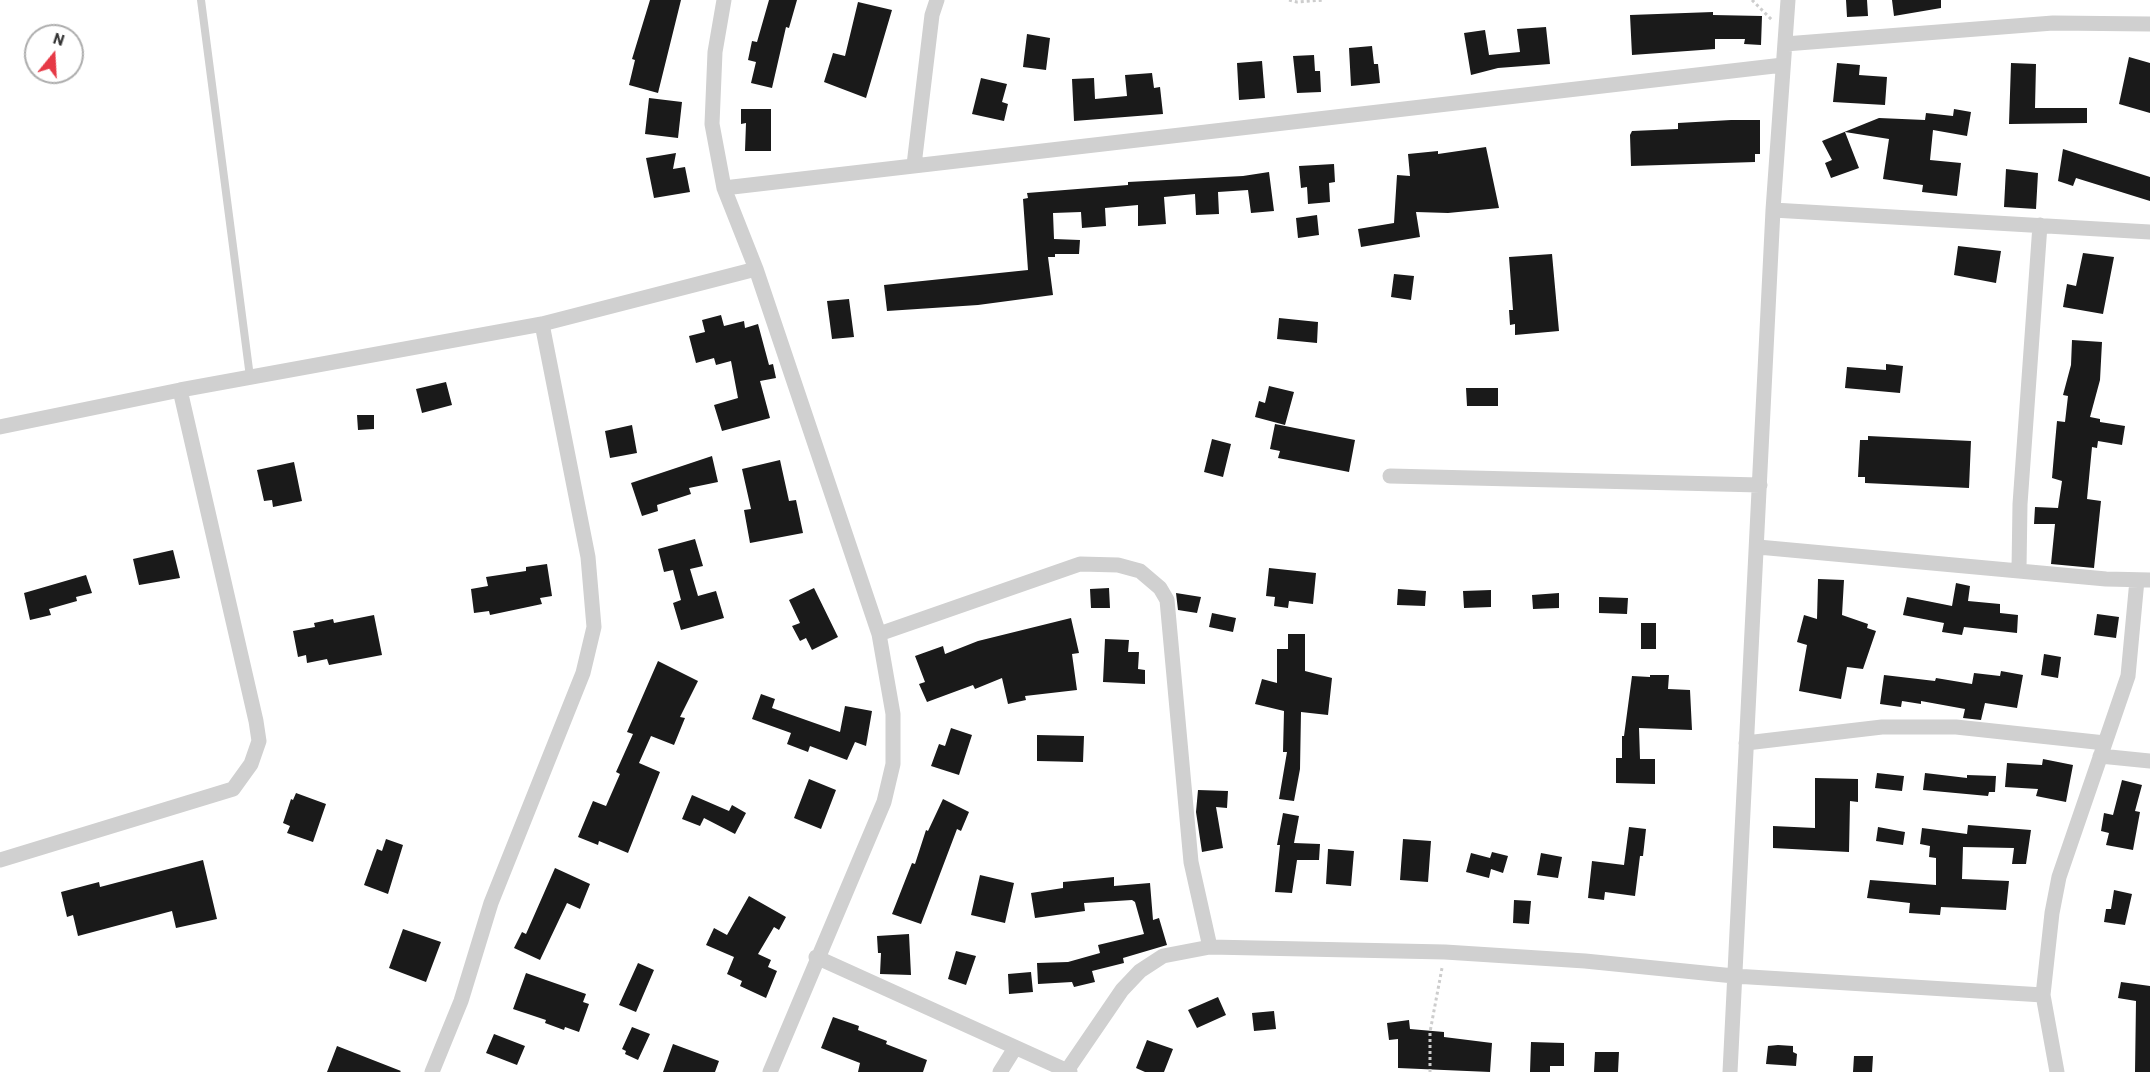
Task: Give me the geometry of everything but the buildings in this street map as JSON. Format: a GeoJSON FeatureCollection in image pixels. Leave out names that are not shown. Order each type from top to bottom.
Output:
{"type":"FeatureCollection","features":[{"type":"Feature","properties":{"kind":"street"},"geometry":{"type":"LineString","coordinates":[[724,0],[715,52],[712,124],[724,188],[756,268],[879,634],[894,714],[893,764],[884,802],[816,957],[770,1072]]}},
{"type":"Feature","properties":{"kind":"street"},"geometry":{"type":"LineString","coordinates":[[914,165],[932,15],[936,0]]}},
{"type":"Feature","properties":{"kind":"street"},"geometry":{"type":"LineString","coordinates":[[1730,1072],[1758,547],[1773,210],[1788,0]]}},
{"type":"Feature","properties":{"kind":"street"},"geometry":{"type":"LineString","coordinates":[[1785,44],[2053,23],[2150,24]]}},
{"type":"Feature","properties":{"kind":"street"},"geometry":{"type":"LineString","coordinates":[[724,188],[1783,65]]}},
{"type":"Feature","properties":{"kind":"street"},"geometry":{"type":"LineString","coordinates":[[1773,210],[2150,232]]}},
{"type":"Feature","properties":{"kind":"street"},"geometry":{"type":"LineString","coordinates":[[2019,569],[2020,504],[2040,225]]}},
{"type":"Feature","properties":{"kind":"street"},"geometry":{"type":"LineString","coordinates":[[0,427],[180,390],[542,324],[756,268]]}},
{"type":"Feature","properties":{"kind":"street"},"geometry":{"type":"LineString","coordinates":[[432,1072],[461,1000],[491,903],[583,673],[594,627],[588,557],[542,324]]}},
{"type":"Feature","properties":{"kind":"street"},"geometry":{"type":"LineString","coordinates":[[0,860],[233,789],[251,764],[259,741],[256,721],[180,390]]}},
{"type":"Feature","properties":{"kind":"street"},"geometry":{"type":"LineString","coordinates":[[1390,476],[1760,485]]}},
{"type":"Feature","properties":{"kind":"street"},"geometry":{"type":"LineString","coordinates":[[1758,547],[2144,580],[2128,676],[2059,878],[2052,913],[2043,995],[2057,1072]]}},
{"type":"Feature","properties":{"kind":"street"},"geometry":{"type":"LineString","coordinates":[[879,634],[1080,564],[1118,565],[1140,571],[1160,588],[1167,600],[1191,862],[1210,947]]}},
{"type":"Feature","properties":{"kind":"street"},"geometry":{"type":"LineString","coordinates":[[1746,743],[1882,727],[1956,727],[2102,749],[2150,761]]}},
{"type":"Feature","properties":{"kind":"street"},"geometry":{"type":"LineString","coordinates":[[816,957],[1015,1048],[1069,1070],[1122,990],[1140,971],[1163,956],[1210,947],[1444,952],[1585,961],[1734,976],[2043,995]]}},
{"type":"Feature","properties":{"kind":"street"},"geometry":{"type":"LineString","coordinates":[[1000,1072],[1015,1048]]}},
{"type":"Feature","properties":{"kind":"lane"},"geometry":{"type":"LineString","coordinates":[[201,0],[250,377]]}},
{"type":"Feature","properties":{"kind":"path"},"geometry":{"type":"LineString","coordinates":[[1289,0],[1297,2],[1324,0]]}},
{"type":"Feature","properties":{"kind":"path"},"geometry":{"type":"LineString","coordinates":[[1752,0],[1766,16],[1786,28]]}},
{"type":"Feature","properties":{"kind":"path"},"geometry":{"type":"LineString","coordinates":[[1430,1072],[1430,1032],[1444,952]]}}]}
